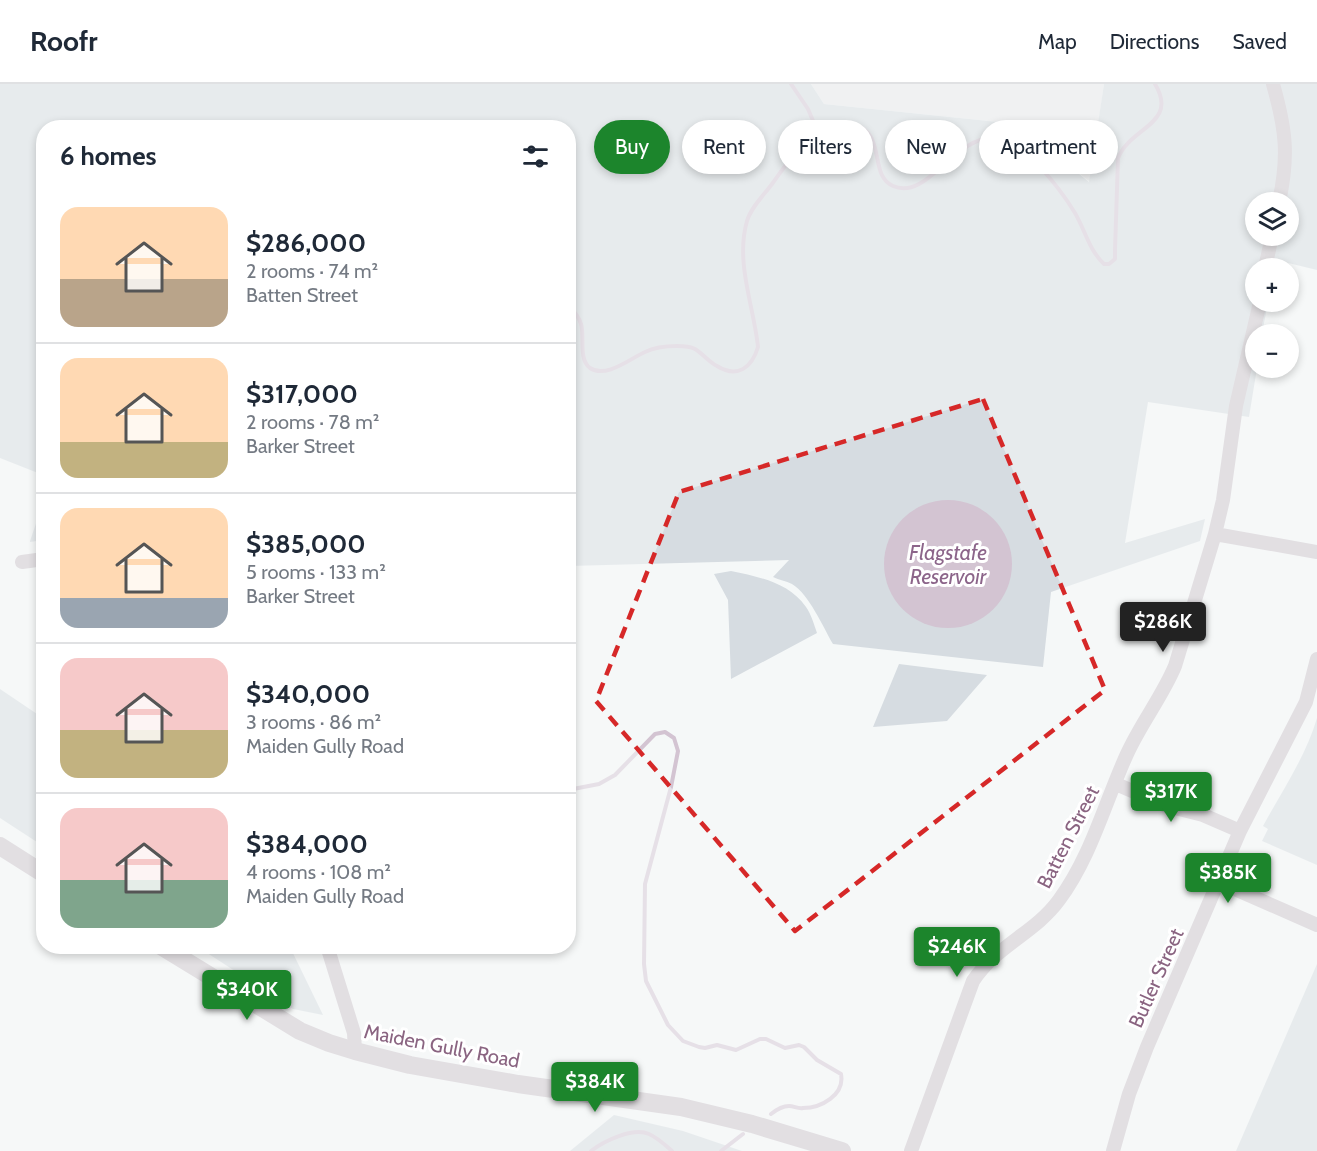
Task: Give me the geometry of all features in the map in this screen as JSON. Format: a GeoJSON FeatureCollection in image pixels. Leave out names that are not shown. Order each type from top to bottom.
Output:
{"type":"FeatureCollection","features":[{"type":"Feature","properties":{"kind":"street"},"geometry":{"type":"LineString","coordinates":[[1273,84],[1284,128],[1286,149],[1280,192]]}},
{"type":"Feature","properties":{"kind":"street","name":"Batten Street"},"geometry":{"type":"LineString","coordinates":[[911,1151],[973,981],[990,959],[1035,925],[1058,902],[1077,871],[1128,753],[1169,681],[1215,534],[1223,500],[1236,406],[1258,312]]}},
{"type":"Feature","properties":{"kind":"street"},"geometry":{"type":"LineString","coordinates":[[1215,534],[1317,552]]}},
{"type":"Feature","properties":{"kind":"street"},"geometry":{"type":"LineString","coordinates":[[22,562],[36,560]]}},
{"type":"Feature","properties":{"kind":"street","name":"Butler Street"},"geometry":{"type":"LineString","coordinates":[[1113,1151],[1137,1072],[1240,831],[1302,712],[1317,660]]}},
{"type":"Feature","properties":{"kind":"street"},"geometry":{"type":"LineString","coordinates":[[1116,784],[1167,806],[1203,815],[1240,831]]}},
{"type":"Feature","properties":{"kind":"street"},"geometry":{"type":"LineString","coordinates":[[0,846],[36,869]]}},
{"type":"Feature","properties":{"kind":"street"},"geometry":{"type":"LineString","coordinates":[[1219,882],[1317,925]]}},
{"type":"Feature","properties":{"kind":"street","name":"Maiden Gully Road"},"geometry":{"type":"LineString","coordinates":[[174,954],[291,1026],[329,1043],[355,1051],[410,1065],[518,1084],[681,1107],[752,1124],[842,1151]]}},
{"type":"Feature","properties":{"kind":"street"},"geometry":{"type":"LineString","coordinates":[[329,954],[354,1033],[355,1051]]}},
{"type":"Feature","properties":{"kind":"highlighted area"},"geometry":{"type":"Polygon","coordinates":[[[983,399],[1105,690],[795,931],[596,701],[679,492],[983,399]]]}},
{"type":"Feature","properties":{"kind":"shaded area"},"geometry":{"type":"Polygon","coordinates":[[[0,84],[811,84],[824,104],[979,120],[979,174],[1079,174],[1089,182],[1090,174],[1118,174],[1118,120],[1098,120],[1104,84],[1317,84],[1317,270],[1299,266],[1299,258],[1245,258],[1245,312],[1266,312],[1264,324],[1245,324],[1245,378],[1255,378],[1249,417],[1148,402],[1125,543],[1205,519],[1200,541],[1051,592],[1043,667],[833,644],[804,595],[792,584],[773,577],[789,560],[576,566],[576,120],[36,120],[36,472],[0,458],[0,84]]]}},
{"type":"Feature","properties":{"kind":"shaded area"},"geometry":{"type":"Polygon","coordinates":[[[811,84],[1104,84],[1099,120],[979,120],[824,104],[811,84]]]}},
{"type":"Feature","properties":{"kind":"shaded area"},"geometry":{"type":"Polygon","coordinates":[[[1080,174],[1091,174],[1090,182],[1080,174]]]}},
{"type":"Feature","properties":{"kind":"shaded area"},"geometry":{"type":"Polygon","coordinates":[[[36,523],[36,541],[30,541],[36,523]]]}},
{"type":"Feature","properties":{"kind":"shaded area"},"geometry":{"type":"Polygon","coordinates":[[[731,571],[772,582],[791,592],[808,610],[817,633],[731,679],[728,600],[714,574],[731,571]]]}},
{"type":"Feature","properties":{"kind":"shaded area"},"geometry":{"type":"Polygon","coordinates":[[[899,664],[987,675],[947,721],[873,727],[899,664]]]}},
{"type":"Feature","properties":{"kind":"shaded area"},"geometry":{"type":"Polygon","coordinates":[[[0,689],[36,713],[36,841],[0,818],[0,689]]]}},
{"type":"Feature","properties":{"kind":"shaded area"},"geometry":{"type":"Polygon","coordinates":[[[1317,718],[1317,865],[1262,841],[1268,829],[1263,826],[1300,760],[1317,718]]]}},
{"type":"Feature","properties":{"kind":"shaded area"},"geometry":{"type":"Polygon","coordinates":[[[209,954],[293,954],[323,1015],[293,1009],[209,954]]]}},
{"type":"Feature","properties":{"kind":"shaded area"},"geometry":{"type":"Polygon","coordinates":[[[1317,964],[1317,1151],[1236,1151],[1317,964]]]}},
{"type":"Feature","properties":{"kind":"shaded area"},"geometry":{"type":"Polygon","coordinates":[[[614,1115],[683,1131],[742,1151],[570,1151],[614,1115]]]}},
{"type":"Feature","properties":{"kind":"water","name":"Flagstafe Reservoir"},"geometry":{"type":"Polygon","coordinates":[[[948,500],[973,505],[993,519],[1007,539],[1012,564],[1007,589],[993,609],[973,623],[948,628],[923,623],[903,609],[889,589],[884,564],[889,539],[903,519],[923,505],[948,500]]]}},
{"type":"Feature","properties":{"kind":"waterway"},"geometry":{"type":"LineString","coordinates":[[791,84],[813,120]]}},
{"type":"Feature","properties":{"kind":"waterway"},"geometry":{"type":"LineString","coordinates":[[576,315],[582,329],[584,359],[586,364],[596,371],[611,369],[653,349],[677,346],[695,349],[725,370],[743,369],[752,360],[758,347],[746,284],[743,252],[747,221],[751,211],[797,152],[830,131],[848,125],[864,129],[870,136],[881,173],[886,181],[893,186],[906,188],[918,185],[966,147],[980,140],[994,138],[1017,147],[1051,179],[1075,213],[1095,253],[1104,264],[1109,264],[1115,259],[1118,158],[1132,139],[1157,117],[1161,108],[1161,97],[1155,84]]}},
{"type":"Feature","properties":{"kind":"waterway"},"geometry":{"type":"LineString","coordinates":[[576,788],[599,784],[615,775],[655,734],[665,732],[674,738],[678,751],[671,787],[645,884],[644,964],[646,981],[668,1025],[683,1041],[699,1047],[717,1045],[736,1050],[760,1039],[766,1039],[785,1048],[799,1045],[817,1060],[841,1074],[839,1088],[824,1103],[801,1108],[784,1107],[771,1114]]}},
{"type":"Feature","properties":{"kind":"waterway"},"geometry":{"type":"LineString","coordinates":[[591,1151],[611,1139],[635,1132],[649,1134],[672,1151]]}},
{"type":"Feature","properties":{"kind":"waterway"},"geometry":{"type":"LineString","coordinates":[[721,1151],[743,1134]]}}]}
